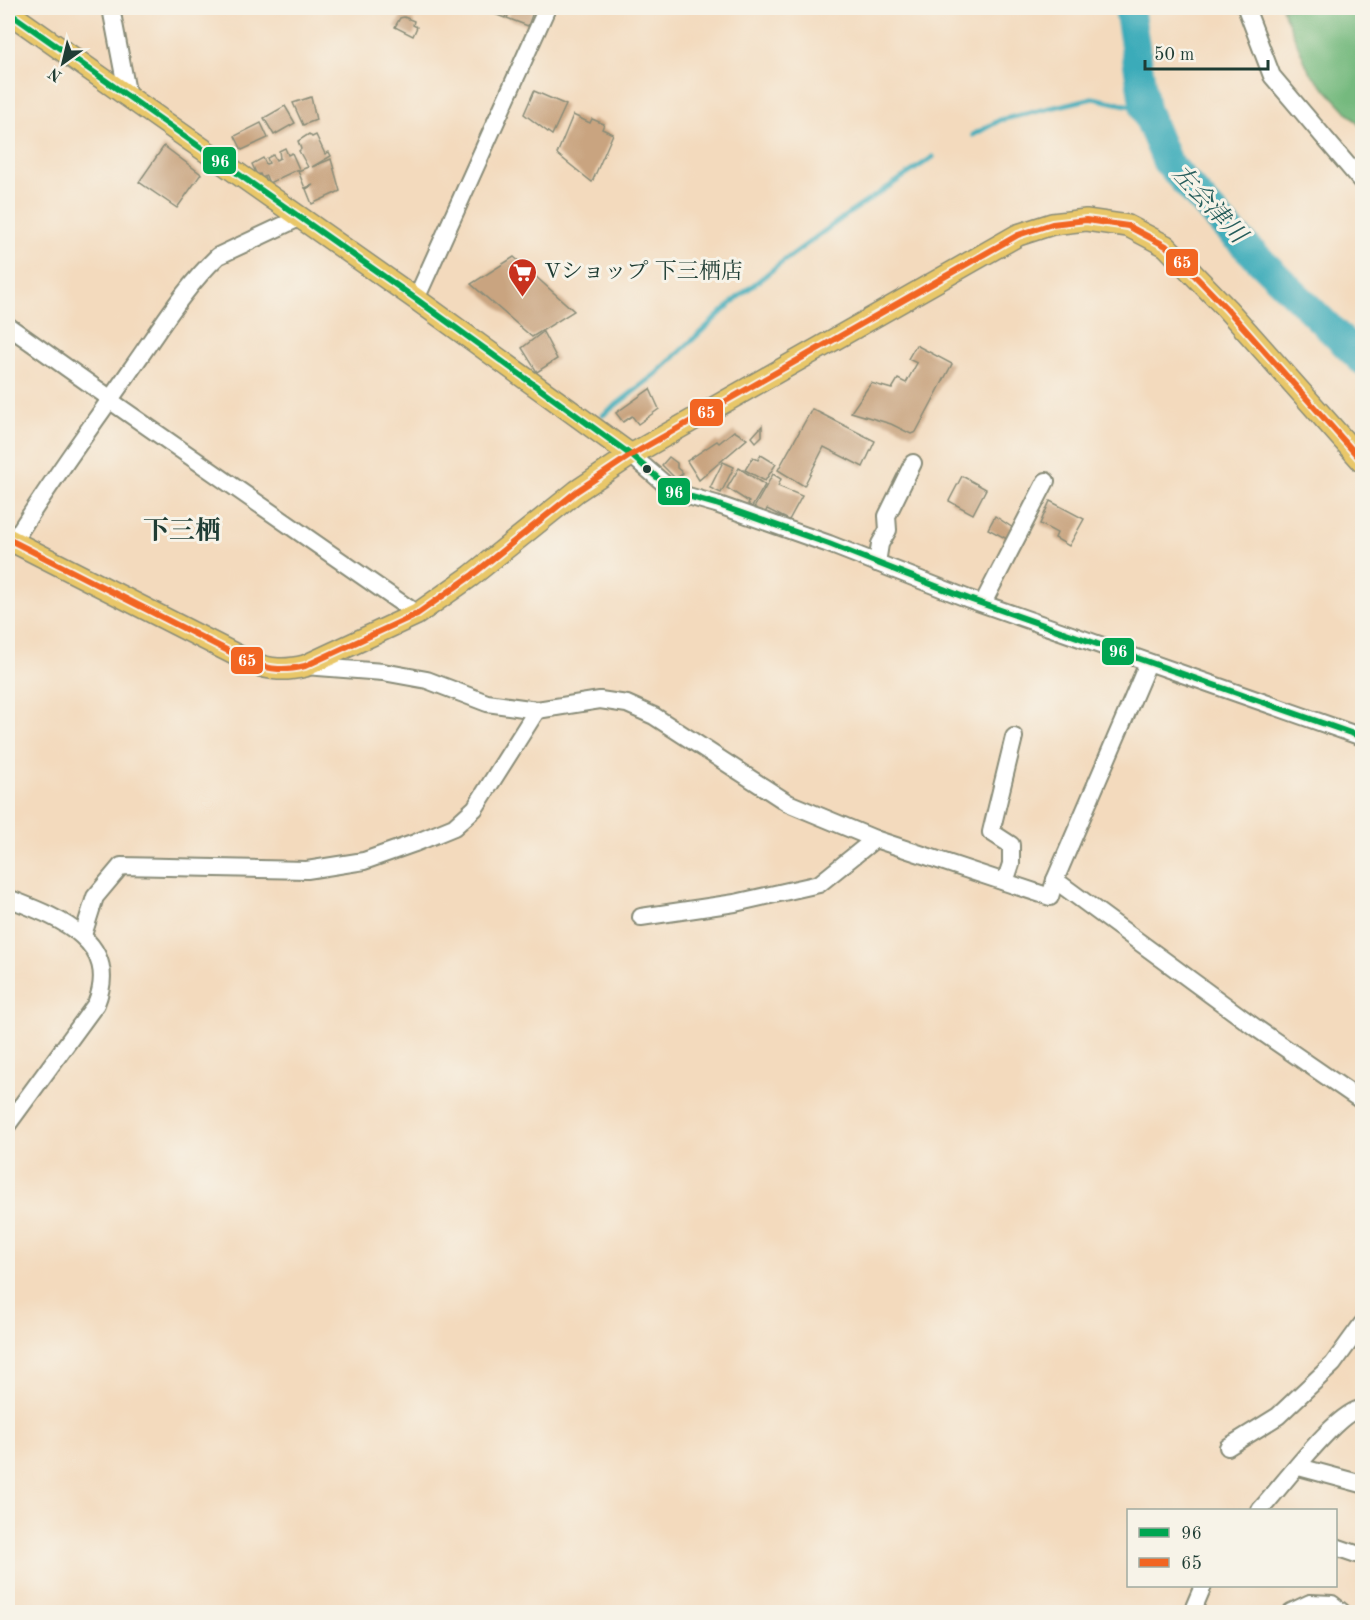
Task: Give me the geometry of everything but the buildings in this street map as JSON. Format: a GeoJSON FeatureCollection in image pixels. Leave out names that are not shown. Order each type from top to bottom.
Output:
{"type":"FeatureCollection","features":[{"type":"Feature","properties":{"kind":"main road"},"geometry":{"type":"LineString","coordinates":[[8,12],[416,298],[631,455]]}},
{"type":"Feature","properties":{"kind":"main road"},"geometry":{"type":"LineString","coordinates":[[10,540],[252,663],[270,670],[287,670],[305,666],[417,614],[471,576],[577,491],[631,455],[1018,235],[1052,224],[1086,220],[1128,226],[1166,246],[1227,309],[1362,461]]}},
{"type":"Feature","properties":{"kind":"street"},"geometry":{"type":"LineString","coordinates":[[111,8],[128,97]]}},
{"type":"Feature","properties":{"kind":"street"},"geometry":{"type":"LineString","coordinates":[[416,298],[547,8]]}},
{"type":"Feature","properties":{"kind":"street"},"geometry":{"type":"LineString","coordinates":[[1246,8],[1272,75],[1362,182]]}},
{"type":"Feature","properties":{"kind":"street"},"geometry":{"type":"LineString","coordinates":[[10,540],[184,294],[208,266],[218,256],[299,218]]}},
{"type":"Feature","properties":{"kind":"street"},"geometry":{"type":"LineString","coordinates":[[8,326],[115,404],[417,614]]}},
{"type":"Feature","properties":{"kind":"street"},"geometry":{"type":"LineString","coordinates":[[631,455],[674,492],[728,508],[1148,663],[1362,737]]}},
{"type":"Feature","properties":{"kind":"street"},"geometry":{"type":"LineString","coordinates":[[877,563],[880,544],[888,530],[887,516],[913,464]]}},
{"type":"Feature","properties":{"kind":"street"},"geometry":{"type":"LineString","coordinates":[[982,603],[1046,481]]}},
{"type":"Feature","properties":{"kind":"street"},"geometry":{"type":"LineString","coordinates":[[305,666],[383,672],[427,680],[487,703],[537,710],[600,700],[627,704],[654,716],[788,803],[875,839],[1050,897],[1055,880],[1148,663]]}},
{"type":"Feature","properties":{"kind":"street"},"geometry":{"type":"LineString","coordinates":[[83,935],[95,897],[121,866],[307,870],[364,861],[454,827],[475,808],[537,710]]}},
{"type":"Feature","properties":{"kind":"street"},"geometry":{"type":"LineString","coordinates":[[1005,882],[1011,864],[1011,845],[991,832],[1014,737]]}},
{"type":"Feature","properties":{"kind":"street"},"geometry":{"type":"LineString","coordinates":[[641,917],[735,903],[819,884],[875,839]]}},
{"type":"Feature","properties":{"kind":"street"},"geometry":{"type":"LineString","coordinates":[[1055,880],[1256,1028],[1362,1101]]}},
{"type":"Feature","properties":{"kind":"street"},"geometry":{"type":"LineString","coordinates":[[8,898],[54,917],[83,935],[102,964],[104,986],[84,1022],[8,1124]]}},
{"type":"Feature","properties":{"kind":"street"},"geometry":{"type":"LineString","coordinates":[[1228,1447],[1278,1416],[1332,1364],[1362,1323]]}},
{"type":"Feature","properties":{"kind":"street"},"geometry":{"type":"LineString","coordinates":[[1261,1509],[1326,1433],[1347,1413],[1361,1409]]}},
{"type":"Feature","properties":{"kind":"street"},"geometry":{"type":"LineString","coordinates":[[1299,1467],[1362,1484]]}},
{"type":"Feature","properties":{"kind":"street"},"geometry":{"type":"LineString","coordinates":[[1337,1548],[1362,1556]]}},
{"type":"Feature","properties":{"kind":"street"},"geometry":{"type":"LineString","coordinates":[[1192,1612],[1203,1587]]}},
{"type":"Feature","properties":{"kind":"street"},"geometry":{"type":"LineString","coordinates":[[1291,1612],[1310,1603],[1332,1604],[1342,1612]]}},
{"type":"Feature","properties":{"kind":"green space"},"geometry":{"type":"Polygon","coordinates":[[[1282,8],[1362,8],[1362,128],[1309,71],[1282,8]]]}},
{"type":"Feature","properties":{"kind":"waterway","name":"左会津川"},"geometry":{"type":"LineString","coordinates":[[1129,8],[1145,109],[1167,162],[1224,225],[1362,360]]}},
{"type":"Feature","properties":{"kind":"waterway"},"geometry":{"type":"LineString","coordinates":[[973,135],[1000,120],[1093,98],[1145,109]]}},
{"type":"Feature","properties":{"kind":"waterway"},"geometry":{"type":"LineString","coordinates":[[603,415],[656,374],[737,298],[781,263],[845,216],[933,157]]}},
{"type":"Feature","properties":{"kind":"transit line","name":"96"},"geometry":{"type":"LineString","coordinates":[[8,12],[416,299],[631,455],[674,492],[716,504],[829,544],[969,599],[1362,737]]}},
{"type":"Feature","properties":{"kind":"transit line","name":"65"},"geometry":{"type":"LineString","coordinates":[[8,539],[252,663],[278,669],[305,666],[417,614],[471,576],[577,491],[631,455],[1018,235],[1052,224],[1086,220],[1128,226],[1166,246],[1227,309],[1362,461]]}},
{"type":"Feature","properties":{"kind":"place","name":"Vショップ 下三栖店"},"geometry":{"type":"Point","coordinates":[523,298]}},
{"type":"Feature","properties":{"kind":"district","name":"下三栖"},"geometry":{"type":"Point","coordinates":[182,532]}}]}
